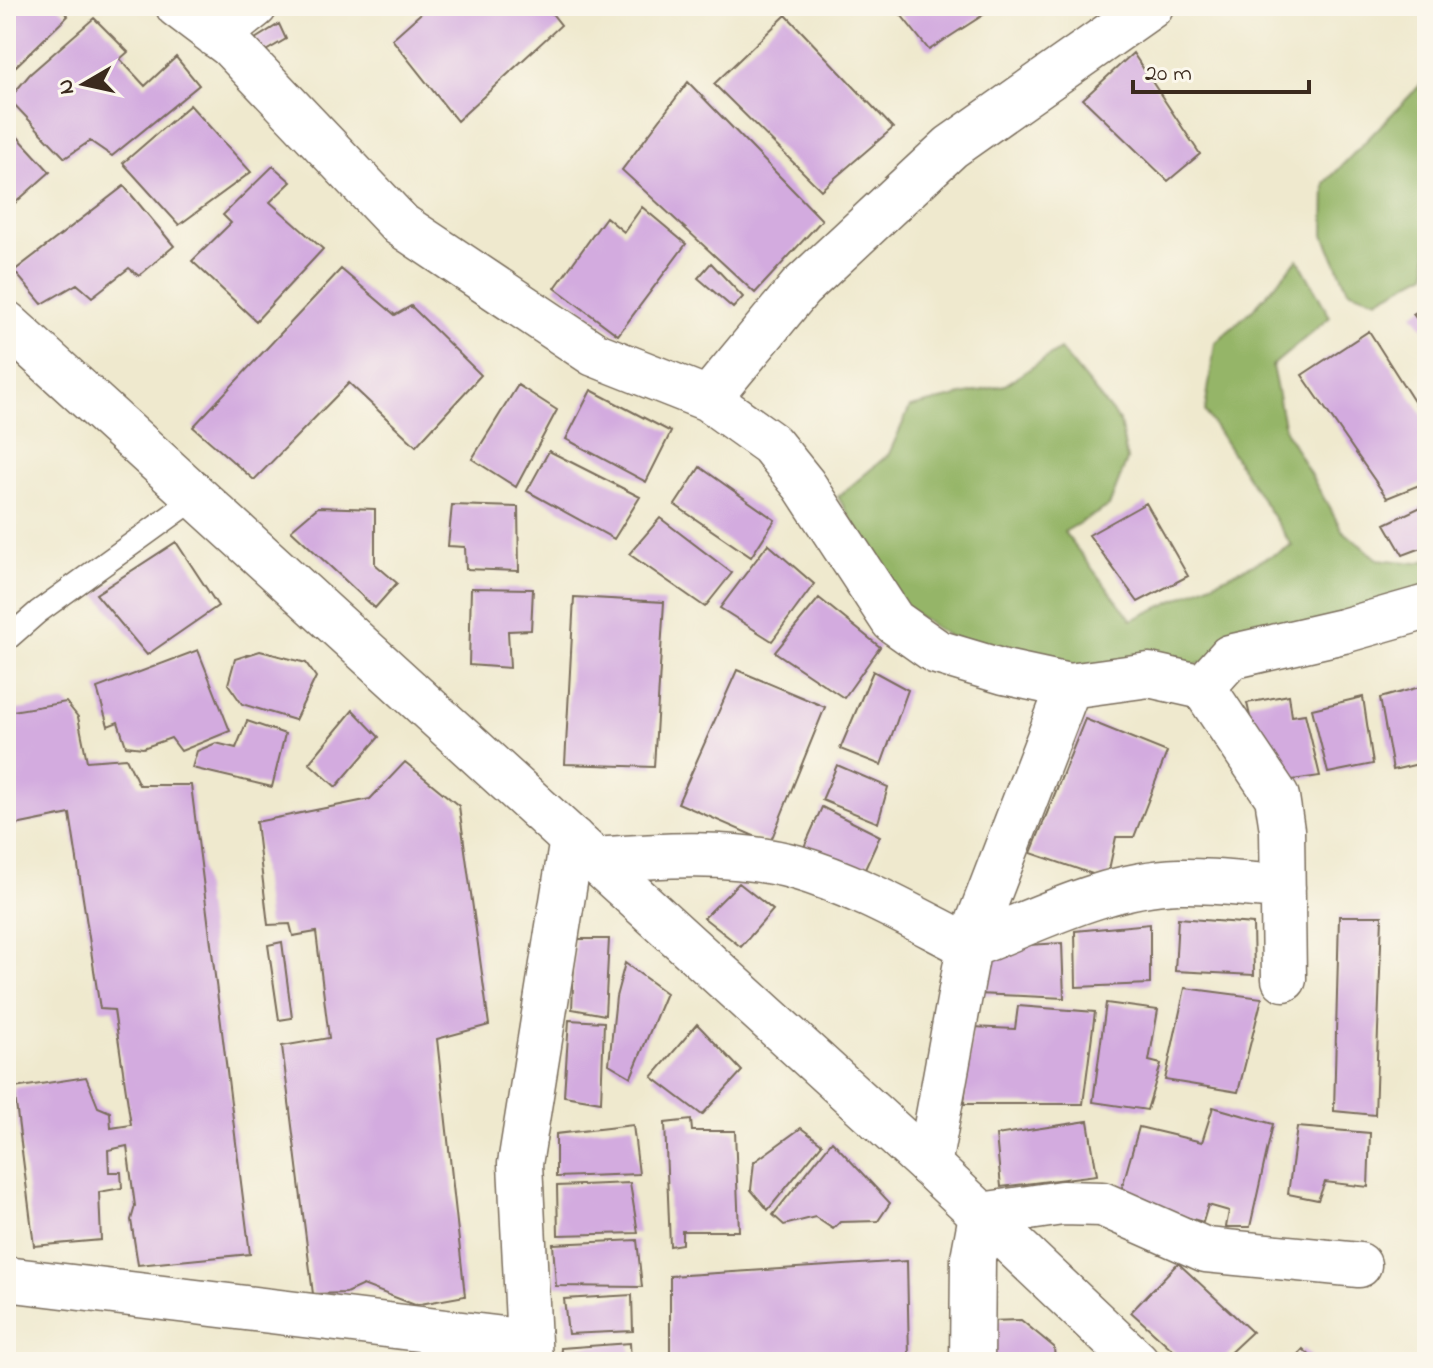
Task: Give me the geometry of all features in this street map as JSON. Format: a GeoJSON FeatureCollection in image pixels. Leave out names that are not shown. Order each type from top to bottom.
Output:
{"type":"FeatureCollection","features":[{"type":"Feature","properties":{"kind":"street"},"geometry":{"type":"LineString","coordinates":[[178,6],[217,36],[401,225],[594,354],[708,399],[771,444],[804,485],[893,621],[937,652],[1004,672],[1069,686],[1149,675],[1203,687],[1277,797],[1283,887],[1284,979]]}},
{"type":"Feature","properties":{"kind":"street"},"geometry":{"type":"LineString","coordinates":[[217,36],[255,6]]}},
{"type":"Feature","properties":{"kind":"street"},"geometry":{"type":"LineString","coordinates":[[708,399],[800,288],[951,147],[1151,6]]}},
{"type":"Feature","properties":{"kind":"street"},"geometry":{"type":"LineString","coordinates":[[6,323],[929,1165],[1137,1362]]}},
{"type":"Feature","properties":{"kind":"street"},"geometry":{"type":"LineString","coordinates":[[1203,687],[1230,657],[1343,631],[1427,607]]}},
{"type":"Feature","properties":{"kind":"street"},"geometry":{"type":"LineString","coordinates":[[929,1165],[969,946],[1069,686]]}},
{"type":"Feature","properties":{"kind":"street"},"geometry":{"type":"LineString","coordinates":[[583,849],[684,854],[792,866],[876,898],[969,946],[1112,892],[1145,885],[1177,881],[1283,887]]}},
{"type":"Feature","properties":{"kind":"street"},"geometry":{"type":"LineString","coordinates":[[6,1279],[528,1352],[520,1164],[583,849]]}},
{"type":"Feature","properties":{"kind":"street"},"geometry":{"type":"LineString","coordinates":[[981,1215],[1062,1203],[1102,1204],[1206,1250],[1359,1265]]}},
{"type":"Feature","properties":{"kind":"street"},"geometry":{"type":"LineString","coordinates":[[972,1362],[973,1258],[981,1215]]}},
{"type":"Feature","properties":{"kind":"lane"},"geometry":{"type":"LineString","coordinates":[[6,640],[38,612],[197,497]]}},
{"type":"Feature","properties":{"kind":"green space"},"geometry":{"type":"Polygon","coordinates":[[[1427,78],[1427,273],[1377,300],[1348,290],[1324,235],[1325,183],[1427,78]]]}},
{"type":"Feature","properties":{"kind":"green space"},"geometry":{"type":"Polygon","coordinates":[[[1298,259],[1330,317],[1272,366],[1285,430],[1342,530],[1377,559],[1417,563],[1427,560],[1427,589],[1193,666],[1066,670],[948,636],[903,606],[838,497],[889,454],[910,407],[1005,385],[1060,349],[1120,422],[1127,460],[1109,506],[1064,532],[1132,620],[1292,546],[1205,411],[1215,343],[1256,306],[1298,259]]]}},
{"type":"Feature","properties":{"kind":"building"},"geometry":{"type":"Polygon","coordinates":[[[6,6],[58,6],[68,16],[11,71],[6,68],[6,6]]]}},
{"type":"Feature","properties":{"kind":"building"},"geometry":{"type":"Polygon","coordinates":[[[429,6],[546,6],[561,25],[457,121],[392,39],[429,6]]]}},
{"type":"Feature","properties":{"kind":"building"},"geometry":{"type":"Polygon","coordinates":[[[894,6],[997,6],[929,50],[894,6]]]}},
{"type":"Feature","properties":{"kind":"building"},"geometry":{"type":"Polygon","coordinates":[[[786,15],[893,128],[821,190],[714,84],[786,15]]]}},
{"type":"Feature","properties":{"kind":"building"},"geometry":{"type":"Polygon","coordinates":[[[94,18],[128,52],[120,59],[145,86],[176,57],[199,85],[112,156],[90,141],[65,158],[9,99],[30,74],[94,18]]]}},
{"type":"Feature","properties":{"kind":"building"},"geometry":{"type":"Polygon","coordinates":[[[279,24],[286,39],[264,52],[255,39],[279,24]]]}},
{"type":"Feature","properties":{"kind":"building"},"geometry":{"type":"Polygon","coordinates":[[[1133,53],[1200,154],[1168,181],[1083,99],[1133,53]]]}},
{"type":"Feature","properties":{"kind":"building"},"geometry":{"type":"Polygon","coordinates":[[[688,82],[822,220],[755,293],[622,170],[688,82]]]}},
{"type":"Feature","properties":{"kind":"building"},"geometry":{"type":"Polygon","coordinates":[[[190,105],[251,172],[179,225],[123,163],[190,105]]]}},
{"type":"Feature","properties":{"kind":"building"},"geometry":{"type":"Polygon","coordinates":[[[6,124],[50,172],[6,211],[6,124]]]}},
{"type":"Feature","properties":{"kind":"building"},"geometry":{"type":"Polygon","coordinates":[[[273,166],[291,182],[270,202],[323,249],[256,321],[192,261],[231,223],[223,215],[273,166]]]}},
{"type":"Feature","properties":{"kind":"building"},"geometry":{"type":"Polygon","coordinates":[[[124,186],[174,246],[139,276],[129,268],[92,297],[77,284],[42,304],[14,271],[124,186]]]}},
{"type":"Feature","properties":{"kind":"building"},"geometry":{"type":"Polygon","coordinates":[[[642,207],[686,244],[618,335],[555,288],[606,217],[624,232],[642,207]]]}},
{"type":"Feature","properties":{"kind":"building"},"geometry":{"type":"Polygon","coordinates":[[[711,263],[743,297],[733,308],[698,278],[711,263]]]}},
{"type":"Feature","properties":{"kind":"building"},"geometry":{"type":"Polygon","coordinates":[[[341,269],[395,315],[411,306],[481,375],[416,446],[349,383],[254,480],[193,427],[341,269]]]}},
{"type":"Feature","properties":{"kind":"building"},"geometry":{"type":"Polygon","coordinates":[[[1427,305],[1427,332],[1413,314],[1427,305]]]}},
{"type":"Feature","properties":{"kind":"building"},"geometry":{"type":"Polygon","coordinates":[[[1369,331],[1427,422],[1427,470],[1423,472],[1427,482],[1387,498],[1302,375],[1369,331]]]}},
{"type":"Feature","properties":{"kind":"building"},"geometry":{"type":"Polygon","coordinates":[[[518,385],[557,410],[516,487],[472,459],[518,385]]]}},
{"type":"Feature","properties":{"kind":"building"},"geometry":{"type":"Polygon","coordinates":[[[591,390],[671,432],[646,482],[566,439],[591,390]]]}},
{"type":"Feature","properties":{"kind":"building"},"geometry":{"type":"Polygon","coordinates":[[[549,451],[640,497],[614,539],[527,491],[549,451]]]}},
{"type":"Feature","properties":{"kind":"building"},"geometry":{"type":"Polygon","coordinates":[[[700,467],[775,520],[751,557],[675,505],[700,467]]]}},
{"type":"Feature","properties":{"kind":"building"},"geometry":{"type":"Polygon","coordinates":[[[1146,503],[1188,576],[1138,602],[1089,535],[1146,503]]]}},
{"type":"Feature","properties":{"kind":"building"},"geometry":{"type":"Polygon","coordinates":[[[1427,504],[1427,546],[1403,555],[1385,524],[1427,504]]]}},
{"type":"Feature","properties":{"kind":"building"},"geometry":{"type":"Polygon","coordinates":[[[452,505],[518,507],[519,571],[466,569],[465,547],[448,546],[452,505]]]}},
{"type":"Feature","properties":{"kind":"building"},"geometry":{"type":"Polygon","coordinates":[[[318,507],[375,509],[375,564],[397,583],[375,608],[291,530],[318,507]]]}},
{"type":"Feature","properties":{"kind":"building"},"geometry":{"type":"Polygon","coordinates":[[[660,518],[732,573],[705,607],[629,554],[660,518]]]}},
{"type":"Feature","properties":{"kind":"building"},"geometry":{"type":"Polygon","coordinates":[[[176,542],[218,606],[147,655],[96,594],[176,542]]]}},
{"type":"Feature","properties":{"kind":"building"},"geometry":{"type":"Polygon","coordinates":[[[768,544],[814,584],[772,641],[720,608],[768,544]]]}},
{"type":"Feature","properties":{"kind":"building"},"geometry":{"type":"Polygon","coordinates":[[[471,588],[533,589],[531,630],[508,631],[510,668],[469,665],[471,588]]]}},
{"type":"Feature","properties":{"kind":"building"},"geometry":{"type":"Polygon","coordinates":[[[574,597],[664,602],[654,767],[565,764],[574,597]]]}},
{"type":"Feature","properties":{"kind":"building"},"geometry":{"type":"Polygon","coordinates":[[[819,598],[880,647],[844,698],[775,652],[819,598]]]}},
{"type":"Feature","properties":{"kind":"building"},"geometry":{"type":"Polygon","coordinates":[[[198,650],[230,731],[181,751],[171,738],[143,748],[126,746],[118,722],[108,726],[97,688],[198,650]]]}},
{"type":"Feature","properties":{"kind":"building"},"geometry":{"type":"Polygon","coordinates":[[[260,651],[306,663],[316,677],[295,720],[242,704],[228,684],[235,659],[260,651]]]}},
{"type":"Feature","properties":{"kind":"building"},"geometry":{"type":"Polygon","coordinates":[[[737,670],[825,707],[770,843],[678,803],[737,670]]]}},
{"type":"Feature","properties":{"kind":"building"},"geometry":{"type":"Polygon","coordinates":[[[873,671],[908,690],[881,765],[840,749],[873,671]]]}},
{"type":"Feature","properties":{"kind":"building"},"geometry":{"type":"Polygon","coordinates":[[[1427,685],[1427,762],[1393,770],[1380,698],[1427,685]]]}},
{"type":"Feature","properties":{"kind":"building"},"geometry":{"type":"Polygon","coordinates":[[[1289,695],[1292,716],[1305,714],[1320,776],[1285,781],[1258,752],[1247,703],[1289,695]]]}},
{"type":"Feature","properties":{"kind":"building"},"geometry":{"type":"Polygon","coordinates":[[[1363,697],[1373,764],[1328,773],[1312,709],[1363,697]]]}},
{"type":"Feature","properties":{"kind":"building"},"geometry":{"type":"Polygon","coordinates":[[[66,702],[78,717],[87,761],[126,758],[139,785],[191,785],[250,1254],[138,1265],[131,1220],[135,1206],[127,1146],[108,1150],[109,1172],[121,1172],[122,1188],[99,1192],[101,1240],[34,1246],[14,1088],[86,1077],[98,1107],[110,1112],[111,1128],[131,1125],[114,1010],[100,1009],[70,814],[6,827],[6,712],[66,702]]]}},
{"type":"Feature","properties":{"kind":"building"},"geometry":{"type":"Polygon","coordinates":[[[353,710],[379,737],[336,787],[309,763],[353,710]]]}},
{"type":"Feature","properties":{"kind":"building"},"geometry":{"type":"Polygon","coordinates":[[[1085,719],[1167,752],[1134,837],[1116,837],[1107,879],[1031,853],[1085,719]]]}},
{"type":"Feature","properties":{"kind":"building"},"geometry":{"type":"Polygon","coordinates":[[[247,721],[285,734],[272,787],[192,768],[197,751],[216,743],[236,748],[247,721]]]}},
{"type":"Feature","properties":{"kind":"building"},"geometry":{"type":"Polygon","coordinates":[[[405,762],[459,806],[489,1025],[437,1039],[465,1296],[415,1305],[363,1285],[346,1293],[313,1294],[282,1046],[329,1038],[316,932],[293,936],[290,924],[268,925],[256,822],[370,799],[405,762]]]}},
{"type":"Feature","properties":{"kind":"building"},"geometry":{"type":"Polygon","coordinates":[[[837,765],[888,787],[878,823],[822,800],[837,765]]]}},
{"type":"Feature","properties":{"kind":"building"},"geometry":{"type":"Polygon","coordinates":[[[822,807],[880,836],[862,876],[801,854],[822,807]]]}},
{"type":"Feature","properties":{"kind":"building"},"geometry":{"type":"Polygon","coordinates":[[[739,883],[773,910],[741,947],[704,918],[739,883]]]}},
{"type":"Feature","properties":{"kind":"building"},"geometry":{"type":"Polygon","coordinates":[[[1339,916],[1382,916],[1375,1115],[1334,1111],[1339,916]]]}},
{"type":"Feature","properties":{"kind":"building"},"geometry":{"type":"Polygon","coordinates":[[[1178,918],[1253,924],[1254,975],[1175,971],[1178,918]]]}},
{"type":"Feature","properties":{"kind":"building"},"geometry":{"type":"Polygon","coordinates":[[[1150,924],[1150,984],[1076,987],[1075,931],[1150,924]]]}},
{"type":"Feature","properties":{"kind":"building"},"geometry":{"type":"Polygon","coordinates":[[[575,939],[609,939],[605,1015],[572,1009],[575,939]]]}},
{"type":"Feature","properties":{"kind":"building"},"geometry":{"type":"Polygon","coordinates":[[[282,942],[292,1018],[279,1020],[268,945],[282,942]]]}},
{"type":"Feature","properties":{"kind":"building"},"geometry":{"type":"Polygon","coordinates":[[[1062,943],[1064,998],[978,994],[982,962],[1028,945],[1062,943]]]}},
{"type":"Feature","properties":{"kind":"building"},"geometry":{"type":"Polygon","coordinates":[[[625,963],[666,993],[631,1077],[609,1064],[616,997],[625,963]]]}},
{"type":"Feature","properties":{"kind":"building"},"geometry":{"type":"Polygon","coordinates":[[[1185,988],[1262,998],[1238,1092],[1165,1080],[1185,988]]]}},
{"type":"Feature","properties":{"kind":"building"},"geometry":{"type":"Polygon","coordinates":[[[1106,1003],[1158,1010],[1149,1061],[1161,1064],[1147,1110],[1093,1102],[1106,1003]]]}},
{"type":"Feature","properties":{"kind":"building"},"geometry":{"type":"Polygon","coordinates":[[[1018,1006],[1095,1012],[1083,1104],[964,1104],[972,1027],[1015,1029],[1018,1006]]]}},
{"type":"Feature","properties":{"kind":"building"},"geometry":{"type":"Polygon","coordinates":[[[569,1020],[604,1022],[601,1102],[564,1096],[569,1020]]]}},
{"type":"Feature","properties":{"kind":"building"},"geometry":{"type":"Polygon","coordinates":[[[697,1024],[742,1071],[702,1115],[652,1077],[697,1024]]]}},
{"type":"Feature","properties":{"kind":"building"},"geometry":{"type":"Polygon","coordinates":[[[1213,1107],[1273,1124],[1250,1227],[1226,1227],[1229,1211],[1208,1205],[1203,1222],[1119,1198],[1139,1127],[1202,1142],[1213,1107]]]}},
{"type":"Feature","properties":{"kind":"building"},"geometry":{"type":"Polygon","coordinates":[[[691,1120],[692,1131],[735,1131],[739,1231],[682,1231],[682,1244],[670,1246],[665,1123],[691,1120]]]}},
{"type":"Feature","properties":{"kind":"building"},"geometry":{"type":"Polygon","coordinates":[[[1088,1121],[1097,1175],[1001,1187],[996,1135],[1088,1121]]]}},
{"type":"Feature","properties":{"kind":"building"},"geometry":{"type":"Polygon","coordinates":[[[633,1125],[639,1174],[556,1177],[556,1134],[633,1125]]]}},
{"type":"Feature","properties":{"kind":"building"},"geometry":{"type":"Polygon","coordinates":[[[1297,1127],[1370,1133],[1368,1187],[1325,1182],[1318,1200],[1288,1194],[1297,1127]]]}},
{"type":"Feature","properties":{"kind":"building"},"geometry":{"type":"Polygon","coordinates":[[[801,1128],[822,1144],[768,1210],[751,1190],[754,1162],[801,1128]]]}},
{"type":"Feature","properties":{"kind":"building"},"geometry":{"type":"Polygon","coordinates":[[[832,1141],[890,1203],[878,1221],[840,1222],[833,1229],[815,1217],[784,1225],[773,1215],[832,1141]]]}},
{"type":"Feature","properties":{"kind":"building"},"geometry":{"type":"Polygon","coordinates":[[[630,1183],[638,1233],[558,1235],[557,1186],[630,1183]]]}},
{"type":"Feature","properties":{"kind":"building"},"geometry":{"type":"Polygon","coordinates":[[[637,1240],[642,1287],[556,1286],[553,1244],[637,1240]]]}},
{"type":"Feature","properties":{"kind":"building"},"geometry":{"type":"Polygon","coordinates":[[[907,1261],[909,1357],[825,1362],[670,1362],[670,1276],[907,1261]]]}},
{"type":"Feature","properties":{"kind":"building"},"geometry":{"type":"Polygon","coordinates":[[[1178,1263],[1252,1332],[1220,1362],[1186,1362],[1131,1312],[1178,1263]]]}},
{"type":"Feature","properties":{"kind":"building"},"geometry":{"type":"Polygon","coordinates":[[[632,1295],[633,1331],[568,1334],[564,1299],[632,1295]]]}},
{"type":"Feature","properties":{"kind":"building"},"geometry":{"type":"Polygon","coordinates":[[[1021,1320],[1054,1347],[1055,1362],[991,1362],[989,1321],[1021,1320]]]}},
{"type":"Feature","properties":{"kind":"building"},"geometry":{"type":"Polygon","coordinates":[[[630,1343],[631,1362],[560,1362],[561,1348],[630,1343]]]}},
{"type":"Feature","properties":{"kind":"building"},"geometry":{"type":"Polygon","coordinates":[[[1303,1349],[1317,1362],[1291,1362],[1303,1349]]]}}]}
